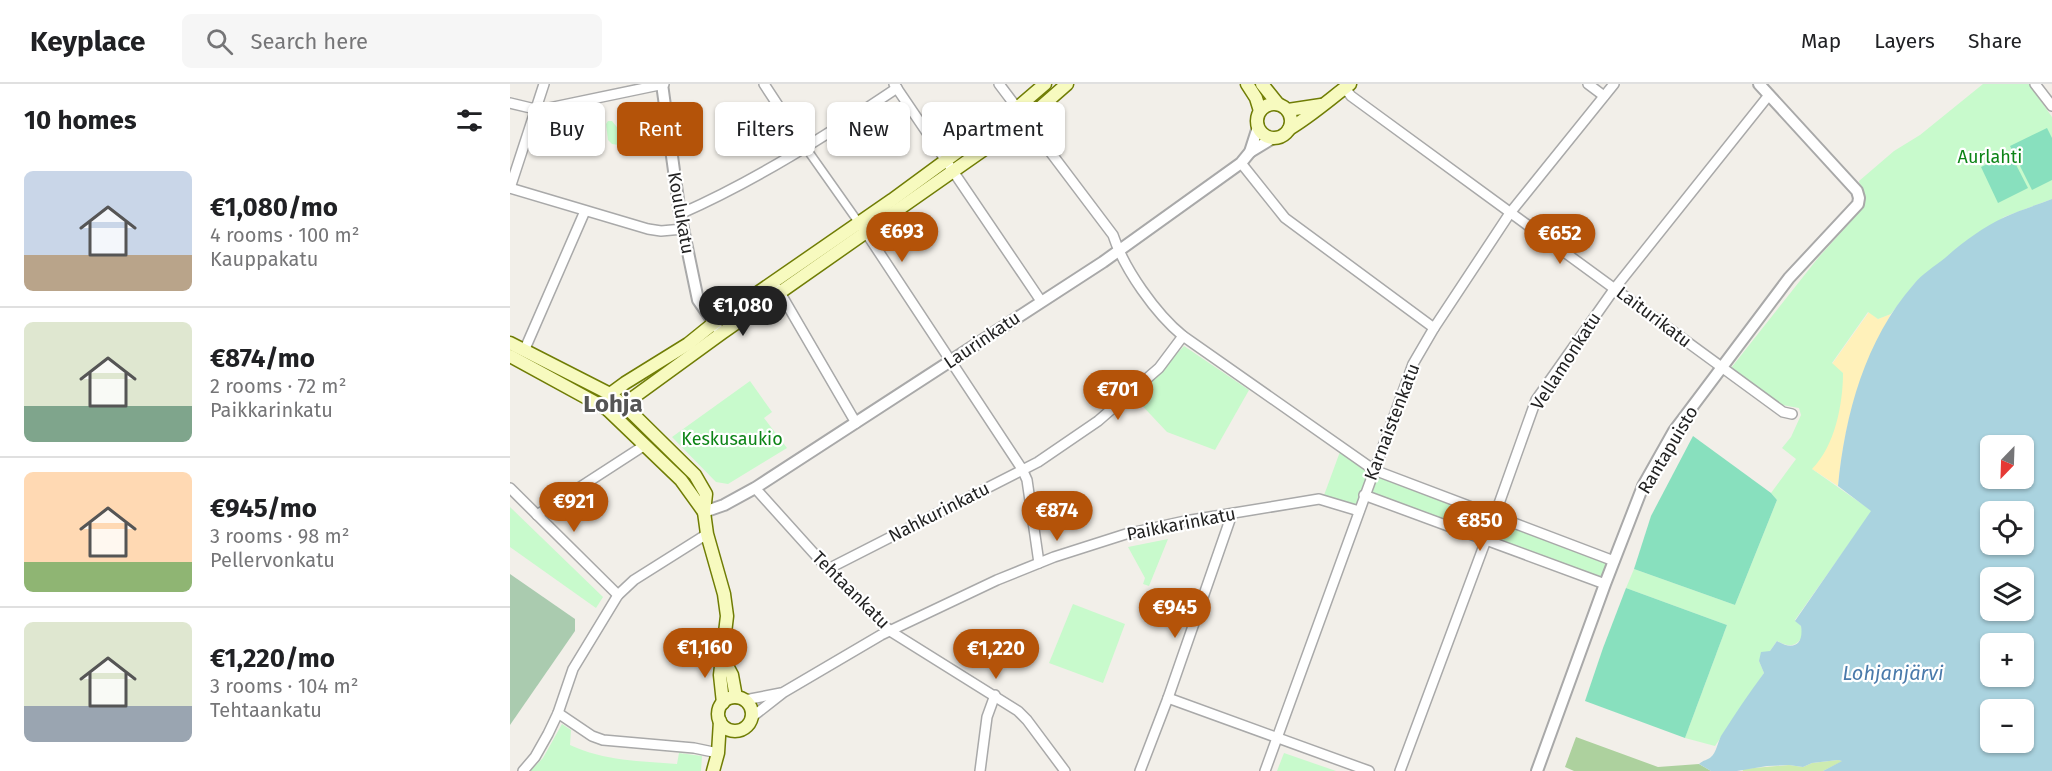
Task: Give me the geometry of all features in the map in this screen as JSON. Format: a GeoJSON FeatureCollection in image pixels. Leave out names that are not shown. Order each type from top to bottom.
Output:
{"type":"FeatureCollection","features":[{"type":"Feature","properties":{"kind":"main road"},"geometry":{"type":"LineString","coordinates":[[1024,102],[1045,84]]}},
{"type":"Feature","properties":{"kind":"main road"},"geometry":{"type":"LineString","coordinates":[[1046,102],[1067,84]]}},
{"type":"Feature","properties":{"kind":"main road"},"geometry":{"type":"LineString","coordinates":[[1246,84],[1256,98],[1260,111]]}},
{"type":"Feature","properties":{"kind":"main road"},"geometry":{"type":"LineString","coordinates":[[1262,84],[1283,107],[1291,120],[1289,129]]}},
{"type":"Feature","properties":{"kind":"main road"},"geometry":{"type":"LineString","coordinates":[[1322,104],[1283,107],[1268,105],[1257,116],[1258,127],[1264,134],[1273,138],[1282,136],[1347,86]]}},
{"type":"Feature","properties":{"kind":"main road"},"geometry":{"type":"LineString","coordinates":[[863,228],[952,156]]}},
{"type":"Feature","properties":{"kind":"main road"},"geometry":{"type":"LineString","coordinates":[[607,408],[623,405],[718,328],[863,228],[974,156]]}},
{"type":"Feature","properties":{"kind":"main road"},"geometry":{"type":"LineString","coordinates":[[607,408],[610,394],[625,383],[718,328]]}},
{"type":"Feature","properties":{"kind":"main road"},"geometry":{"type":"LineString","coordinates":[[510,343],[610,394],[695,475],[706,494],[704,512],[707,534],[724,594],[727,616],[720,675],[723,703],[719,711],[718,753],[713,771]]}},
{"type":"Feature","properties":{"kind":"main road"},"geometry":{"type":"LineString","coordinates":[[510,356],[607,408],[681,480],[704,512]]}},
{"type":"Feature","properties":{"kind":"main road"},"geometry":{"type":"LineString","coordinates":[[718,753],[748,726],[752,717],[751,708],[740,699],[732,675],[723,658]]}},
{"type":"Feature","properties":{"kind":"main road"},"geometry":{"type":"LineString","coordinates":[[723,703],[740,699]]}},
{"type":"Feature","properties":{"kind":"main road"},"geometry":{"type":"LineString","coordinates":[[720,721],[730,730],[740,731]]}},
{"type":"Feature","properties":{"kind":"street"},"geometry":{"type":"LineString","coordinates":[[538,102],[544,84]]}},
{"type":"Feature","properties":{"kind":"street"},"geometry":{"type":"LineString","coordinates":[[572,102],[663,84]]}},
{"type":"Feature","properties":{"kind":"street","name":"Koulukatu"},"geometry":{"type":"LineString","coordinates":[[663,84],[680,214],[698,300],[718,328]]}},
{"type":"Feature","properties":{"kind":"street"},"geometry":{"type":"LineString","coordinates":[[764,84],[776,102]]}},
{"type":"Feature","properties":{"kind":"street"},"geometry":{"type":"LineString","coordinates":[[999,84],[1012,102]]}},
{"type":"Feature","properties":{"kind":"street"},"geometry":{"type":"LineString","coordinates":[[1588,84],[1604,96]]}},
{"type":"Feature","properties":{"kind":"street","name":"Karnaistenkatu"},"geometry":{"type":"LineString","coordinates":[[1265,771],[1413,364],[1510,213],[1614,84]]}},
{"type":"Feature","properties":{"kind":"street"},"geometry":{"type":"LineString","coordinates":[[1759,84],[1769,95]]}},
{"type":"Feature","properties":{"kind":"street"},"geometry":{"type":"LineString","coordinates":[[2035,84],[2052,106]]}},
{"type":"Feature","properties":{"kind":"street"},"geometry":{"type":"LineString","coordinates":[[815,142],[896,86],[1041,301]]}},
{"type":"Feature","properties":{"kind":"street","name":"Laiturikatu"},"geometry":{"type":"LineString","coordinates":[[1347,86],[1351,96],[1721,368],[1783,412],[1792,414]]}},
{"type":"Feature","properties":{"kind":"street","name":"Rantapuisto"},"geometry":{"type":"LineString","coordinates":[[1537,771],[1643,486],[1674,431],[1789,278],[1858,204],[1857,191],[1769,95]]}},
{"type":"Feature","properties":{"kind":"street","name":"Vellamonkatu"},"geometry":{"type":"LineString","coordinates":[[1400,771],[1536,400],[1615,288],[1769,95]]}},
{"type":"Feature","properties":{"kind":"street"},"geometry":{"type":"LineString","coordinates":[[510,103],[528,107]]}},
{"type":"Feature","properties":{"kind":"street","name":"Laurinkatu"},"geometry":{"type":"LineString","coordinates":[[1250,152],[1258,127]]}},
{"type":"Feature","properties":{"kind":"street"},"geometry":{"type":"LineString","coordinates":[[528,133],[510,188],[661,231],[683,229]]}},
{"type":"Feature","properties":{"kind":"street","name":"Laurinkatu"},"geometry":{"type":"LineString","coordinates":[[704,512],[724,505],[755,488],[951,362],[1118,250],[1241,163],[1250,152],[1273,138]]}},
{"type":"Feature","properties":{"kind":"street"},"geometry":{"type":"LineString","coordinates":[[680,214],[722,196],[792,156]]}},
{"type":"Feature","properties":{"kind":"street"},"geometry":{"type":"LineString","coordinates":[[812,156],[863,228],[1022,469],[1027,480],[1039,563]]}},
{"type":"Feature","properties":{"kind":"street"},"geometry":{"type":"LineString","coordinates":[[1055,156],[1113,235],[1124,262],[1166,322],[1183,336],[1374,470],[1614,561]]}},
{"type":"Feature","properties":{"kind":"street"},"geometry":{"type":"LineString","coordinates":[[1241,163],[1286,218],[1434,328]]}},
{"type":"Feature","properties":{"kind":"street"},"geometry":{"type":"LineString","coordinates":[[524,351],[585,211]]}},
{"type":"Feature","properties":{"kind":"street"},"geometry":{"type":"LineString","coordinates":[[777,287],[856,423]]}},
{"type":"Feature","properties":{"kind":"street","name":"Nahkurinkatu"},"geometry":{"type":"LineString","coordinates":[[828,569],[1038,462],[1098,421],[1159,368],[1183,336]]}},
{"type":"Feature","properties":{"kind":"street"},"geometry":{"type":"LineString","coordinates":[[537,516],[645,446]]}},
{"type":"Feature","properties":{"kind":"street"},"geometry":{"type":"LineString","coordinates":[[510,488],[618,596]]}},
{"type":"Feature","properties":{"kind":"street","name":"Tehtaankatu"},"geometry":{"type":"LineString","coordinates":[[755,488],[828,569],[890,631],[1018,711],[1065,771]]}},
{"type":"Feature","properties":{"kind":"street"},"geometry":{"type":"LineString","coordinates":[[1365,495],[1605,584]]}},
{"type":"Feature","properties":{"kind":"street","name":"Paikkarinkatu"},"geometry":{"type":"LineString","coordinates":[[752,717],[784,692],[890,631],[997,580],[1039,563],[1126,534],[1319,499],[1359,511]]}},
{"type":"Feature","properties":{"kind":"street"},"geometry":{"type":"LineString","coordinates":[[1140,771],[1232,514]]}},
{"type":"Feature","properties":{"kind":"street"},"geometry":{"type":"LineString","coordinates":[[523,771],[535,757],[558,713],[573,669],[618,596],[634,580],[707,534]]}},
{"type":"Feature","properties":{"kind":"street","name":"Paikkarinkatu"},"geometry":{"type":"LineString","coordinates":[[740,699],[784,692]]}},
{"type":"Feature","properties":{"kind":"street"},"geometry":{"type":"LineString","coordinates":[[980,771],[987,717],[995,695]]}},
{"type":"Feature","properties":{"kind":"street"},"geometry":{"type":"LineString","coordinates":[[1168,698],[1369,771]]}},
{"type":"Feature","properties":{"kind":"street"},"geometry":{"type":"LineString","coordinates":[[558,713],[591,736],[603,740],[694,748],[718,753]]}},
{"type":"Feature","properties":{"kind":"green space","name":"Aurlahti"},"geometry":{"type":"Polygon","coordinates":[[[1983,84],[2029,84],[2052,117],[2052,199],[2004,217],[1915,283],[1891,314],[1878,319],[1868,312],[1832,363],[1843,373],[1839,411],[1827,449],[1812,469],[1872,511],[1795,620],[1801,626],[1803,636],[1797,643],[1791,645],[1777,641],[1759,661],[1764,673],[1715,746],[1685,738],[1727,625],[1626,588],[1634,569],[1735,605],[1777,500],[1771,493],[1796,459],[1782,448],[1791,437],[1801,415],[1799,408],[1782,405],[1731,368],[1818,258],[1861,210],[1863,203],[1859,181],[1894,151],[1920,135],[1983,84]]]}},
{"type":"Feature","properties":{"kind":"green space"},"geometry":{"type":"Polygon","coordinates":[[[612,121],[617,127],[617,145],[608,140],[606,124],[612,121]]]}},
{"type":"Feature","properties":{"kind":"green space"},"geometry":{"type":"Polygon","coordinates":[[[2047,128],[2052,138],[2052,180],[2032,190],[2010,146],[2047,128]]]}},
{"type":"Feature","properties":{"kind":"green space"},"geometry":{"type":"Polygon","coordinates":[[[2010,153],[2028,188],[1998,203],[1981,167],[2010,153]]]}},
{"type":"Feature","properties":{"kind":"green space"},"geometry":{"type":"Polygon","coordinates":[[[1184,346],[1249,390],[1215,450],[1167,432],[1135,398],[1184,346]]]}},
{"type":"Feature","properties":{"kind":"green space","name":"Keskusaukio"},"geometry":{"type":"Polygon","coordinates":[[[750,381],[772,412],[764,418],[787,448],[728,484],[716,482],[672,437],[750,381]]]}},
{"type":"Feature","properties":{"kind":"green space"},"geometry":{"type":"Polygon","coordinates":[[[1693,436],[1771,493],[1777,500],[1735,605],[1634,569],[1651,516],[1693,436]]]}},
{"type":"Feature","properties":{"kind":"green space"},"geometry":{"type":"Polygon","coordinates":[[[1341,449],[1371,472],[1358,507],[1323,498],[1341,449]]]}},
{"type":"Feature","properties":{"kind":"green space"},"geometry":{"type":"Polygon","coordinates":[[[1376,475],[1611,562],[1604,581],[1369,494],[1376,475]]]}},
{"type":"Feature","properties":{"kind":"green space"},"geometry":{"type":"Polygon","coordinates":[[[510,507],[603,597],[596,608],[510,547],[510,507]]]}},
{"type":"Feature","properties":{"kind":"green space"},"geometry":{"type":"Polygon","coordinates":[[[1168,539],[1149,586],[1143,584],[1145,578],[1128,547],[1168,539]]]}},
{"type":"Feature","properties":{"kind":"green space"},"geometry":{"type":"Polygon","coordinates":[[[510,574],[575,619],[575,631],[510,725],[510,574]]]}},
{"type":"Feature","properties":{"kind":"green space"},"geometry":{"type":"Polygon","coordinates":[[[1626,588],[1727,625],[1685,738],[1585,701],[1626,588]]]}},
{"type":"Feature","properties":{"kind":"green space"},"geometry":{"type":"Polygon","coordinates":[[[1073,604],[1125,624],[1103,683],[1049,663],[1073,604]]]}},
{"type":"Feature","properties":{"kind":"green space"},"geometry":{"type":"Polygon","coordinates":[[[562,724],[571,730],[570,745],[583,750],[623,759],[677,764],[679,753],[702,756],[701,771],[530,771],[543,758],[562,724]]]}},
{"type":"Feature","properties":{"kind":"green space"},"geometry":{"type":"Polygon","coordinates":[[[1576,737],[1658,767],[1699,764],[1711,771],[1574,771],[1565,767],[1576,737]]]}},
{"type":"Feature","properties":{"kind":"green space"},"geometry":{"type":"Polygon","coordinates":[[[1284,753],[1336,771],[1277,771],[1284,753]]]}},
{"type":"Feature","properties":{"kind":"green space"},"geometry":{"type":"Polygon","coordinates":[[[1843,761],[1823,771],[1743,771],[1742,769],[1789,765],[1803,767],[1812,763],[1843,761]]]}},
{"type":"Feature","properties":{"kind":"sand"},"geometry":{"type":"Polygon","coordinates":[[[1869,312],[1878,319],[1891,314],[1870,356],[1855,397],[1849,418],[1838,486],[1812,469],[1832,364],[1869,312]]]}},
{"type":"Feature","properties":{"kind":"water","name":"Lohjanjärvi"},"geometry":{"type":"Polygon","coordinates":[[[2052,199],[2052,771],[1823,771],[1842,761],[1838,760],[1812,763],[1803,767],[1789,765],[1737,771],[1711,771],[1699,764],[1713,755],[1721,736],[1764,673],[1759,661],[1761,652],[1770,651],[1777,641],[1788,646],[1799,642],[1801,626],[1795,621],[1871,511],[1838,486],[1852,405],[1860,379],[1882,329],[1897,306],[1925,273],[1981,230],[2017,212],[2052,199]]]}},
{"type":"Feature","properties":{"kind":"district","name":"Lohja"},"geometry":{"type":"Point","coordinates":[613,404]}}]}
